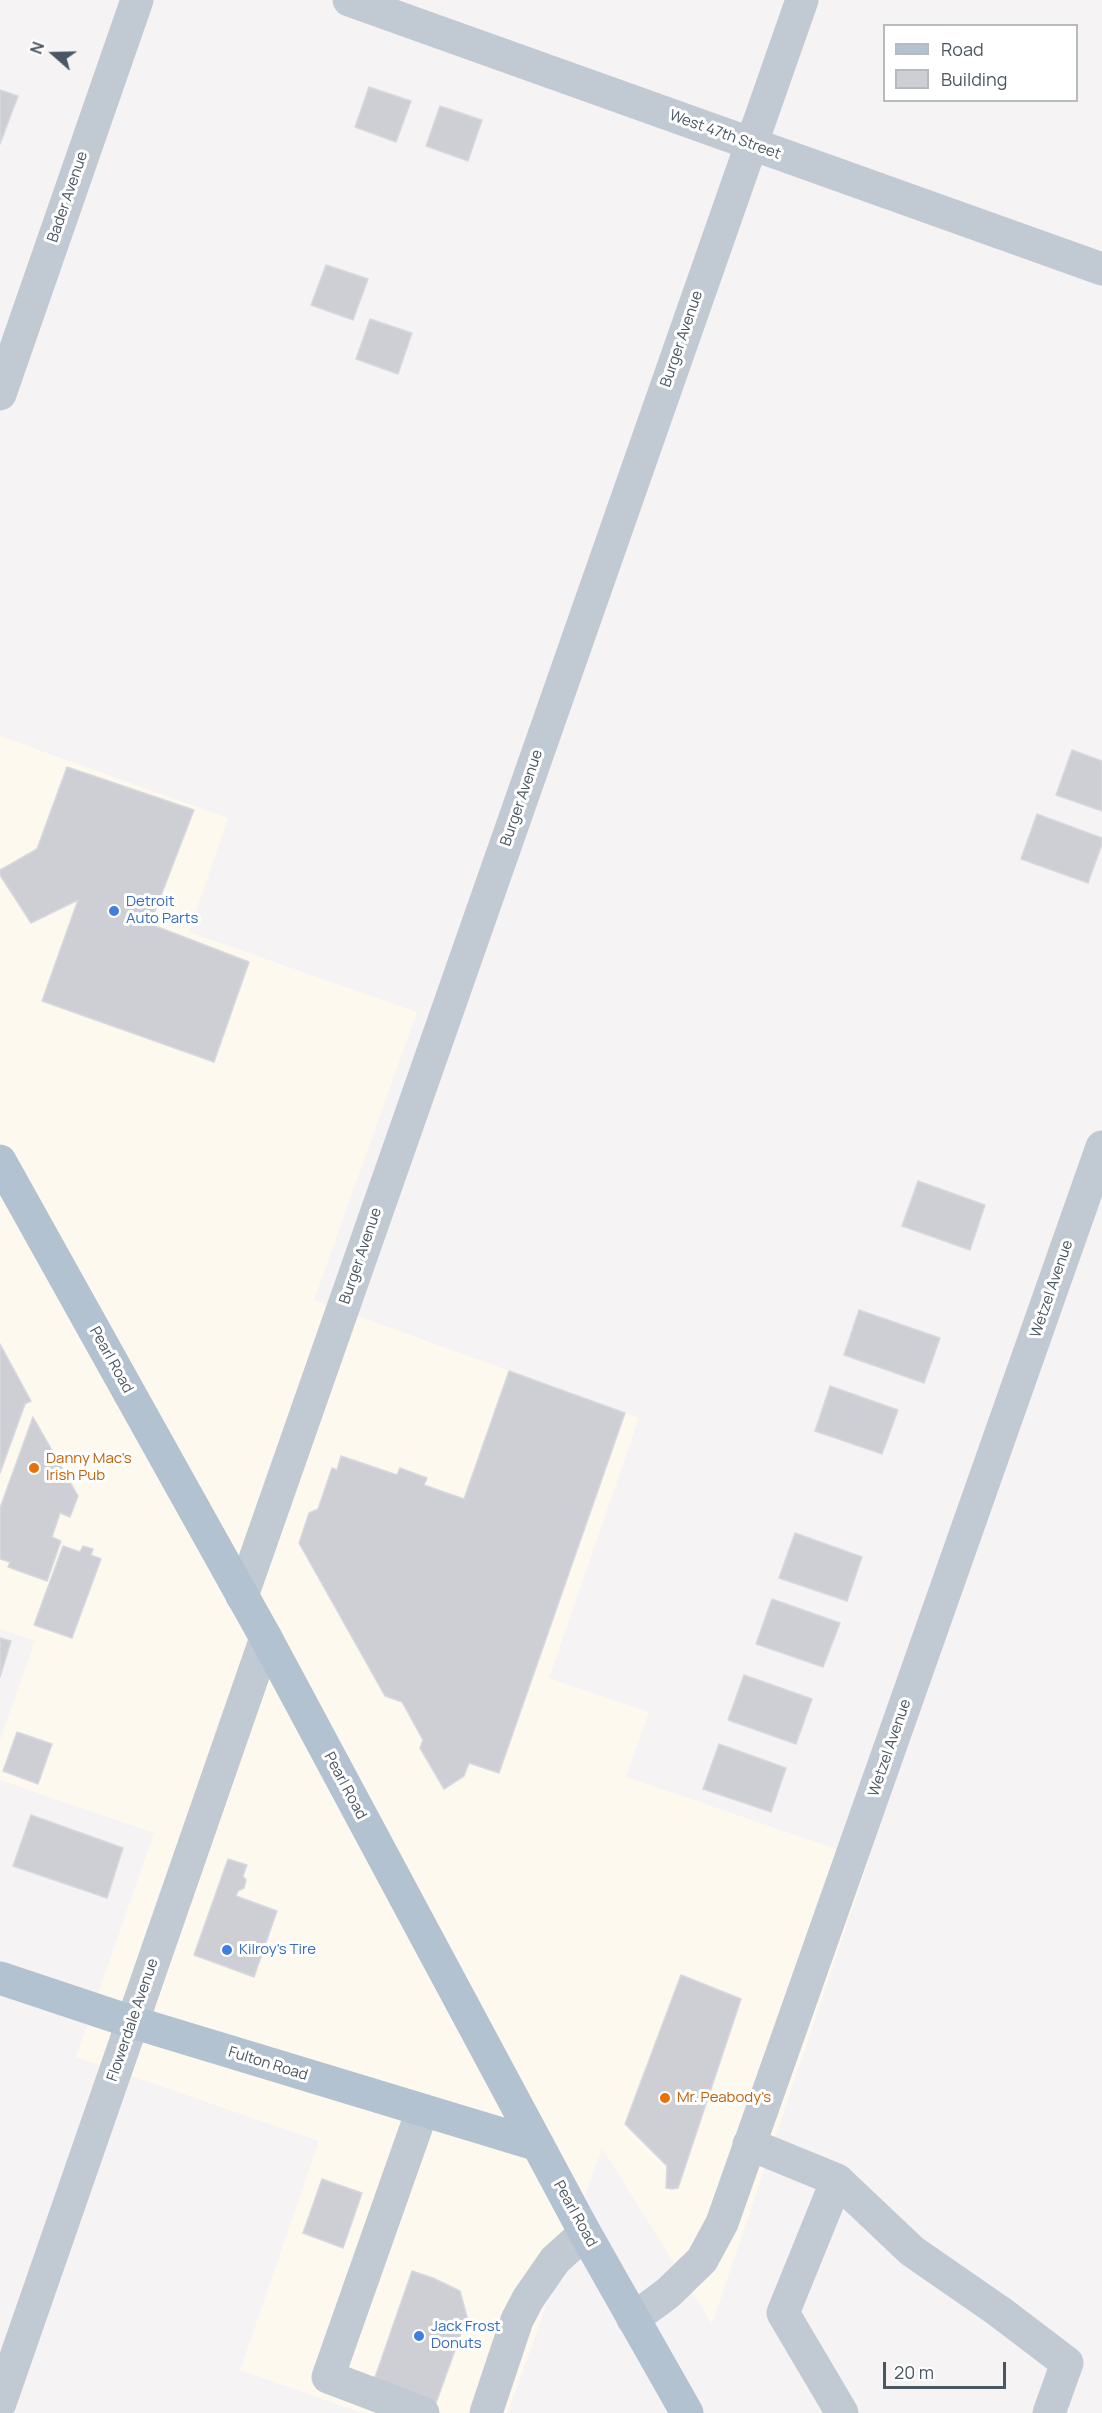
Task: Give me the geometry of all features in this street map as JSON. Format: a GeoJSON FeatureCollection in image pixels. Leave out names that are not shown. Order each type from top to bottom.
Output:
{"type":"FeatureCollection","features":[{"type":"Feature","properties":{"kind":"main road","name":"Pearl Road"},"geometry":{"type":"LineString","coordinates":[[0,1161],[266,1638],[585,2233],[687,2413]]}},
{"type":"Feature","properties":{"kind":"main road","name":"Fulton Road"},"geometry":{"type":"LineString","coordinates":[[0,1978],[132,2022],[538,2145]]}},
{"type":"Feature","properties":{"kind":"street","name":"Bader Avenue"},"geometry":{"type":"LineString","coordinates":[[0,394],[136,0]]}},
{"type":"Feature","properties":{"kind":"street","name":"West 47th Street"},"geometry":{"type":"LineString","coordinates":[[349,0],[1102,269]]}},
{"type":"Feature","properties":{"kind":"street","name":"Burger Avenue"},"geometry":{"type":"LineString","coordinates":[[242,1596],[802,0]]}},
{"type":"Feature","properties":{"kind":"street","name":"Wetzel Avenue"},"geometry":{"type":"LineString","coordinates":[[633,2319],[668,2293],[702,2260],[722,2223],[1102,1147]]}},
{"type":"Feature","properties":{"kind":"street","name":"Flowerdale Avenue"},"geometry":{"type":"LineString","coordinates":[[0,2403],[266,1638]]}},
{"type":"Feature","properties":{"kind":"street"},"geometry":{"type":"LineString","coordinates":[[422,2111],[328,2377],[423,2413]]}},
{"type":"Feature","properties":{"kind":"street"},"geometry":{"type":"LineString","coordinates":[[749,2144],[837,2180],[912,2252],[1000,2312],[1067,2363],[1049,2413]]}},
{"type":"Feature","properties":{"kind":"street"},"geometry":{"type":"LineString","coordinates":[[837,2180],[783,2313],[842,2413]]}},
{"type":"Feature","properties":{"kind":"street"},"geometry":{"type":"LineString","coordinates":[[486,2413],[517,2320],[528,2299],[555,2260],[585,2233]]}},
{"type":"Feature","properties":{"kind":"shaded area"},"geometry":{"type":"Polygon","coordinates":[[[0,736],[228,818],[189,932],[417,1012],[314,1300],[639,1418],[549,1678],[649,1712],[626,1777],[869,1860],[712,2324],[602,2148],[508,2413],[362,2413],[240,2370],[319,2141],[76,2057],[154,1833],[0,1780],[0,1740],[35,1641],[0,1629],[0,736]]]}},
{"type":"Feature","properties":{"kind":"building"},"geometry":{"type":"Polygon","coordinates":[[[369,87],[411,101],[396,142],[355,127],[369,87]]]}},
{"type":"Feature","properties":{"kind":"building"},"geometry":{"type":"Polygon","coordinates":[[[0,90],[18,96],[0,144],[0,90]]]}},
{"type":"Feature","properties":{"kind":"building"},"geometry":{"type":"Polygon","coordinates":[[[440,106],[482,120],[468,161],[426,146],[440,106]]]}},
{"type":"Feature","properties":{"kind":"building"},"geometry":{"type":"Polygon","coordinates":[[[326,265],[368,279],[353,320],[311,305],[326,265]]]}},
{"type":"Feature","properties":{"kind":"building"},"geometry":{"type":"Polygon","coordinates":[[[370,319],[412,333],[398,374],[356,359],[370,319]]]}},
{"type":"Feature","properties":{"kind":"building"},"geometry":{"type":"Polygon","coordinates":[[[1072,750],[1102,761],[1102,811],[1056,795],[1072,750]]]}},
{"type":"Feature","properties":{"kind":"building","name":"Detroit Auto Parts"},"geometry":{"type":"Polygon","coordinates":[[[67,767],[194,810],[150,924],[249,962],[214,1062],[42,1001],[78,900],[31,923],[0,875],[0,870],[37,849],[67,767]]]}},
{"type":"Feature","properties":{"kind":"building"},"geometry":{"type":"Polygon","coordinates":[[[1037,814],[1102,838],[1088,883],[1021,859],[1037,814]]]}},
{"type":"Feature","properties":{"kind":"building"},"geometry":{"type":"Polygon","coordinates":[[[918,1181],[985,1205],[970,1250],[902,1226],[918,1181]]]}},
{"type":"Feature","properties":{"kind":"building"},"geometry":{"type":"Polygon","coordinates":[[[859,1310],[940,1338],[924,1383],[844,1355],[859,1310]]]}},
{"type":"Feature","properties":{"kind":"building"},"geometry":{"type":"Polygon","coordinates":[[[0,1344],[31,1401],[25,1404],[0,1473],[0,1344]]]}},
{"type":"Feature","properties":{"kind":"building"},"geometry":{"type":"Polygon","coordinates":[[[509,1371],[625,1413],[499,1773],[469,1763],[464,1776],[444,1789],[420,1748],[423,1740],[402,1702],[385,1696],[299,1543],[309,1513],[318,1509],[332,1468],[337,1470],[341,1456],[397,1475],[400,1468],[427,1478],[424,1485],[464,1499],[509,1371]]]}},
{"type":"Feature","properties":{"kind":"building"},"geometry":{"type":"Polygon","coordinates":[[[830,1386],[898,1410],[882,1454],[815,1431],[830,1386]]]}},
{"type":"Feature","properties":{"kind":"building"},"geometry":{"type":"Polygon","coordinates":[[[33,1417],[78,1496],[70,1517],[60,1513],[52,1537],[61,1541],[47,1581],[8,1567],[10,1562],[0,1559],[0,1508],[33,1417]]]}},
{"type":"Feature","properties":{"kind":"building"},"geometry":{"type":"Polygon","coordinates":[[[795,1533],[862,1557],[847,1601],[779,1578],[795,1533]]]}},
{"type":"Feature","properties":{"kind":"building"},"geometry":{"type":"Polygon","coordinates":[[[63,1546],[80,1552],[83,1546],[93,1549],[91,1555],[101,1559],[72,1638],[34,1625],[63,1546]]]}},
{"type":"Feature","properties":{"kind":"building"},"geometry":{"type":"Polygon","coordinates":[[[772,1599],[840,1623],[823,1667],[756,1644],[772,1599]]]}},
{"type":"Feature","properties":{"kind":"building"},"geometry":{"type":"Polygon","coordinates":[[[0,1638],[11,1641],[0,1677],[0,1638]]]}},
{"type":"Feature","properties":{"kind":"building"},"geometry":{"type":"Polygon","coordinates":[[[744,1675],[812,1699],[796,1744],[728,1720],[744,1675]]]}},
{"type":"Feature","properties":{"kind":"building"},"geometry":{"type":"Polygon","coordinates":[[[17,1732],[52,1744],[38,1784],[3,1771],[17,1732]]]}},
{"type":"Feature","properties":{"kind":"building"},"geometry":{"type":"Polygon","coordinates":[[[719,1744],[786,1768],[771,1812],[703,1789],[719,1744]]]}},
{"type":"Feature","properties":{"kind":"building"},"geometry":{"type":"Polygon","coordinates":[[[31,1815],[123,1848],[107,1898],[13,1866],[31,1815]]]}},
{"type":"Feature","properties":{"kind":"building"},"geometry":{"type":"Polygon","coordinates":[[[228,1859],[247,1865],[243,1876],[246,1880],[244,1888],[238,1891],[236,1896],[277,1911],[254,1977],[194,1955],[228,1859]]]}},
{"type":"Feature","properties":{"kind":"building"},"geometry":{"type":"Polygon","coordinates":[[[681,1975],[741,1999],[678,2188],[672,2189],[666,2188],[667,2166],[625,2124],[681,1975]]]}},
{"type":"Feature","properties":{"kind":"building"},"geometry":{"type":"Polygon","coordinates":[[[322,2179],[362,2193],[343,2248],[303,2233],[322,2179]]]}},
{"type":"Feature","properties":{"kind":"building"},"geometry":{"type":"Polygon","coordinates":[[[412,2271],[460,2291],[467,2317],[436,2403],[373,2383],[412,2271]]]}},
{"type":"Feature","properties":{"kind":"place","name":"Detroit Auto Parts"},"geometry":{"type":"Point","coordinates":[114,911]}},
{"type":"Feature","properties":{"kind":"place","name":"Danny Mac's Irish Pub"},"geometry":{"type":"Point","coordinates":[34,1468]}},
{"type":"Feature","properties":{"kind":"place","name":"Kilroy's Tire"},"geometry":{"type":"Point","coordinates":[227,1950]}},
{"type":"Feature","properties":{"kind":"place","name":"Mr. Peabody's"},"geometry":{"type":"Point","coordinates":[665,2098]}},
{"type":"Feature","properties":{"kind":"place","name":"Jack Frost Donuts"},"geometry":{"type":"Point","coordinates":[419,2336]}}]}
